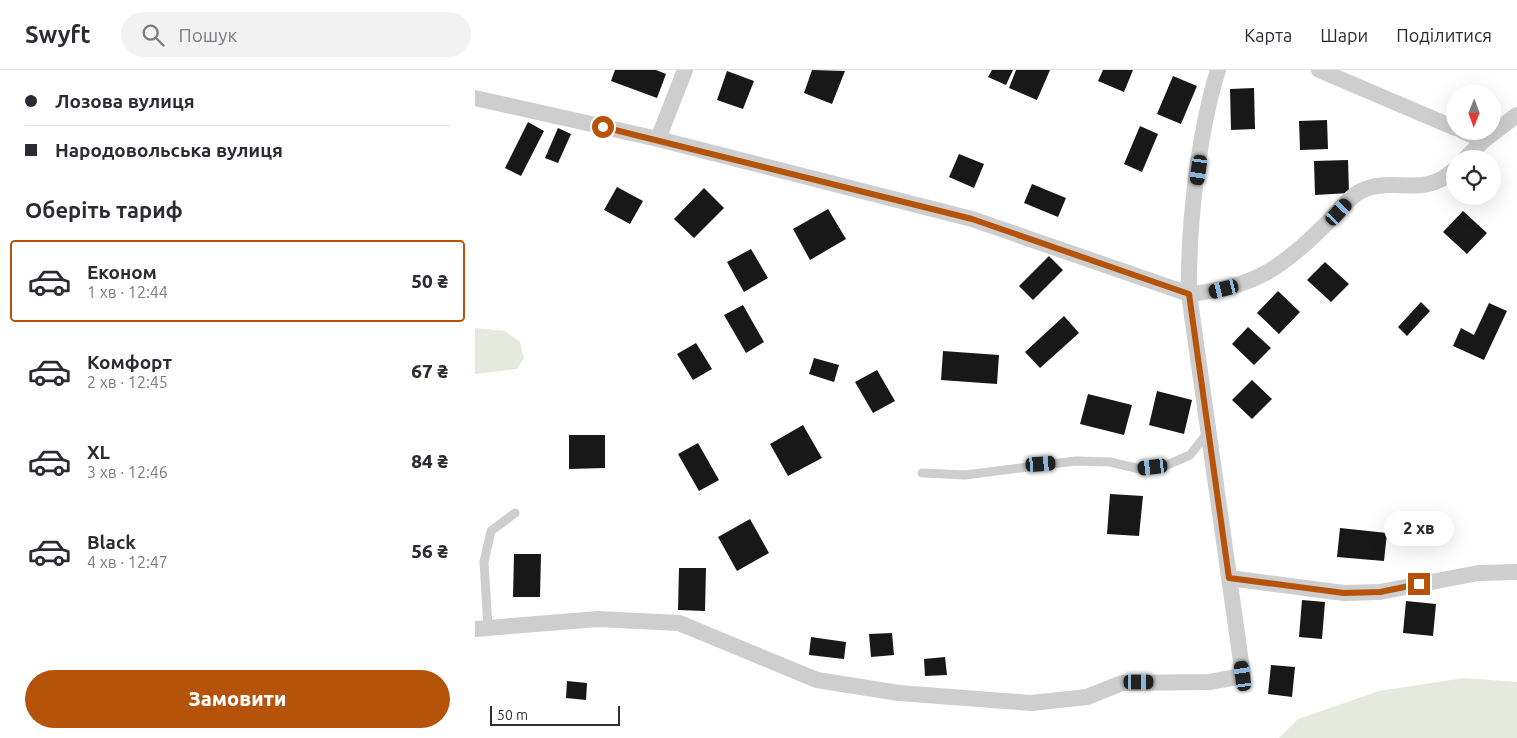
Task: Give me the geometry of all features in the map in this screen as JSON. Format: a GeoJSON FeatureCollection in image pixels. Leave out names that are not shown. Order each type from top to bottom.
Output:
{"type":"FeatureCollection","features":[{"type":"Feature","properties":{"kind":"street"},"geometry":{"type":"LineString","coordinates":[[657,139],[685,70]]}},
{"type":"Feature","properties":{"kind":"street"},"geometry":{"type":"LineString","coordinates":[[481,628],[598,619],[679,623],[817,680],[899,694],[1031,703],[1087,697],[1122,683],[1209,682],[1243,676],[1189,294],[1189,262],[1196,186],[1206,121],[1218,70]]}},
{"type":"Feature","properties":{"kind":"street"},"geometry":{"type":"LineString","coordinates":[[1319,70],[1446,124]]}},
{"type":"Feature","properties":{"kind":"street"},"geometry":{"type":"LineString","coordinates":[[475,98],[657,139],[972,219],[1189,294],[1212,292],[1237,286],[1271,272],[1310,241],[1361,191],[1378,187],[1421,187],[1438,181],[1446,175]]}},
{"type":"Feature","properties":{"kind":"street"},"geometry":{"type":"LineString","coordinates":[[1501,127],[1517,115]]}},
{"type":"Feature","properties":{"kind":"street"},"geometry":{"type":"LineString","coordinates":[[1474,150],[1484,140]]}},
{"type":"Feature","properties":{"kind":"street"},"geometry":{"type":"LineString","coordinates":[[1229,578],[1344,593],[1380,592],[1478,573],[1517,572]]}},
{"type":"Feature","properties":{"kind":"lane"},"geometry":{"type":"LineString","coordinates":[[922,473],[965,475],[1076,461],[1110,462],[1140,469],[1167,465],[1190,454],[1209,431]]}},
{"type":"Feature","properties":{"kind":"lane"},"geometry":{"type":"LineString","coordinates":[[481,628],[484,562],[491,531],[515,513]]}},
{"type":"Feature","properties":{"kind":"shaded area"},"geometry":{"type":"Polygon","coordinates":[[[475,328],[505,331],[520,342],[524,358],[517,369],[475,374],[475,328]]]}},
{"type":"Feature","properties":{"kind":"shaded area"},"geometry":{"type":"Polygon","coordinates":[[[1464,678],[1517,682],[1517,738],[1279,738],[1298,719],[1379,691],[1464,678]]]}},
{"type":"Feature","properties":{"kind":"building"},"geometry":{"type":"Polygon","coordinates":[[[615,70],[656,70],[666,74],[657,98],[611,81],[615,70]]]}},
{"type":"Feature","properties":{"kind":"building"},"geometry":{"type":"Polygon","coordinates":[[[812,70],[845,71],[832,104],[804,93],[812,70]]]}},
{"type":"Feature","properties":{"kind":"building"},"geometry":{"type":"Polygon","coordinates":[[[992,70],[1013,70],[1006,85],[988,77],[992,70]]]}},
{"type":"Feature","properties":{"kind":"building"},"geometry":{"type":"Polygon","coordinates":[[[1016,70],[1050,70],[1037,100],[1009,88],[1016,70]]]}},
{"type":"Feature","properties":{"kind":"building"},"geometry":{"type":"Polygon","coordinates":[[[1103,70],[1133,70],[1124,92],[1098,81],[1103,70]]]}},
{"type":"Feature","properties":{"kind":"building"},"geometry":{"type":"Polygon","coordinates":[[[727,71],[754,81],[743,109],[717,100],[727,71]]]}},
{"type":"Feature","properties":{"kind":"building"},"geometry":{"type":"Polygon","coordinates":[[[1173,76],[1197,86],[1181,124],[1157,114],[1173,76]]]}},
{"type":"Feature","properties":{"kind":"building"},"geometry":{"type":"Polygon","coordinates":[[[1254,88],[1255,129],[1231,130],[1230,89],[1254,88]]]}},
{"type":"Feature","properties":{"kind":"building"},"geometry":{"type":"Polygon","coordinates":[[[1327,120],[1328,149],[1300,150],[1299,121],[1327,120]]]}},
{"type":"Feature","properties":{"kind":"building"},"geometry":{"type":"Polygon","coordinates":[[[528,122],[544,131],[521,176],[505,168],[528,122]]]}},
{"type":"Feature","properties":{"kind":"building"},"geometry":{"type":"Polygon","coordinates":[[[1140,126],[1158,134],[1142,172],[1124,164],[1140,126]]]}},
{"type":"Feature","properties":{"kind":"building"},"geometry":{"type":"Polygon","coordinates":[[[558,128],[571,134],[558,163],[545,158],[558,128]]]}},
{"type":"Feature","properties":{"kind":"building"},"geometry":{"type":"Polygon","coordinates":[[[959,154],[984,164],[974,188],[949,177],[959,154]]]}},
{"type":"Feature","properties":{"kind":"building"},"geometry":{"type":"Polygon","coordinates":[[[1348,160],[1349,193],[1315,195],[1314,161],[1348,160]]]}},
{"type":"Feature","properties":{"kind":"building"},"geometry":{"type":"Polygon","coordinates":[[[1032,184],[1066,198],[1058,217],[1024,203],[1032,184]]]}},
{"type":"Feature","properties":{"kind":"building"},"geometry":{"type":"Polygon","coordinates":[[[617,187],[643,201],[630,224],[604,210],[617,187]]]}},
{"type":"Feature","properties":{"kind":"building"},"geometry":{"type":"Polygon","coordinates":[[[704,188],[724,208],[694,238],[674,219],[704,188]]]}},
{"type":"Feature","properties":{"kind":"building"},"geometry":{"type":"Polygon","coordinates":[[[828,209],[846,239],[810,260],[793,229],[828,209]]]}},
{"type":"Feature","properties":{"kind":"building"},"geometry":{"type":"Polygon","coordinates":[[[1463,211],[1487,233],[1467,254],[1443,232],[1463,211]]]}},
{"type":"Feature","properties":{"kind":"building"},"geometry":{"type":"Polygon","coordinates":[[[751,249],[768,278],[744,292],[727,262],[751,249]]]}},
{"type":"Feature","properties":{"kind":"building"},"geometry":{"type":"Polygon","coordinates":[[[1049,256],[1063,270],[1033,300],[1019,286],[1049,256]]]}},
{"type":"Feature","properties":{"kind":"building"},"geometry":{"type":"Polygon","coordinates":[[[1325,262],[1349,284],[1331,302],[1307,280],[1325,262]]]}},
{"type":"Feature","properties":{"kind":"building"},"geometry":{"type":"Polygon","coordinates":[[[1278,291],[1300,312],[1279,334],[1257,313],[1278,291]]]}},
{"type":"Feature","properties":{"kind":"building"},"geometry":{"type":"Polygon","coordinates":[[[1421,302],[1430,311],[1407,336],[1398,327],[1421,302]]]}},
{"type":"Feature","properties":{"kind":"building"},"geometry":{"type":"Polygon","coordinates":[[[1489,303],[1507,311],[1484,360],[1453,346],[1461,328],[1474,335],[1489,303]]]}},
{"type":"Feature","properties":{"kind":"building"},"geometry":{"type":"Polygon","coordinates":[[[743,305],[764,342],[746,353],[724,315],[743,305]]]}},
{"type":"Feature","properties":{"kind":"building"},"geometry":{"type":"Polygon","coordinates":[[[1064,316],[1079,333],[1040,368],[1025,352],[1064,316]]]}},
{"type":"Feature","properties":{"kind":"building"},"geometry":{"type":"Polygon","coordinates":[[[1248,327],[1271,348],[1254,365],[1232,344],[1248,327]]]}},
{"type":"Feature","properties":{"kind":"building"},"geometry":{"type":"Polygon","coordinates":[[[696,343],[712,369],[693,380],[677,354],[696,343]]]}},
{"type":"Feature","properties":{"kind":"building"},"geometry":{"type":"Polygon","coordinates":[[[943,351],[999,355],[997,384],[941,380],[943,351]]]}},
{"type":"Feature","properties":{"kind":"building"},"geometry":{"type":"Polygon","coordinates":[[[814,358],[839,365],[834,382],[809,374],[814,358]]]}},
{"type":"Feature","properties":{"kind":"building"},"geometry":{"type":"Polygon","coordinates":[[[877,370],[895,401],[873,413],[855,382],[877,370]]]}},
{"type":"Feature","properties":{"kind":"building"},"geometry":{"type":"Polygon","coordinates":[[[1252,380],[1272,399],[1252,419],[1232,400],[1252,380]]]}},
{"type":"Feature","properties":{"kind":"building"},"geometry":{"type":"Polygon","coordinates":[[[1157,391],[1192,400],[1184,434],[1149,425],[1157,391]]]}},
{"type":"Feature","properties":{"kind":"building"},"geometry":{"type":"Polygon","coordinates":[[[1088,394],[1132,405],[1124,435],[1080,424],[1088,394]]]}},
{"type":"Feature","properties":{"kind":"building"},"geometry":{"type":"Polygon","coordinates":[[[803,425],[822,458],[788,476],[770,444],[803,425]]]}},
{"type":"Feature","properties":{"kind":"building"},"geometry":{"type":"Polygon","coordinates":[[[569,435],[605,435],[605,468],[569,469],[569,435]]]}},
{"type":"Feature","properties":{"kind":"building"},"geometry":{"type":"Polygon","coordinates":[[[698,443],[719,480],[699,491],[678,454],[698,443]]]}},
{"type":"Feature","properties":{"kind":"building"},"geometry":{"type":"Polygon","coordinates":[[[1110,494],[1143,496],[1139,536],[1107,534],[1110,494]]]}},
{"type":"Feature","properties":{"kind":"building"},"geometry":{"type":"Polygon","coordinates":[[[750,519],[769,553],[737,571],[718,537],[750,519]]]}},
{"type":"Feature","properties":{"kind":"building"},"geometry":{"type":"Polygon","coordinates":[[[1340,528],[1387,533],[1384,561],[1337,557],[1340,528]]]}},
{"type":"Feature","properties":{"kind":"building"},"geometry":{"type":"Polygon","coordinates":[[[514,554],[541,554],[540,597],[513,597],[514,554]]]}},
{"type":"Feature","properties":{"kind":"building"},"geometry":{"type":"Polygon","coordinates":[[[679,568],[706,568],[705,611],[678,610],[679,568]]]}},
{"type":"Feature","properties":{"kind":"building"},"geometry":{"type":"Polygon","coordinates":[[[1302,600],[1325,602],[1322,639],[1299,637],[1302,600]]]}},
{"type":"Feature","properties":{"kind":"building"},"geometry":{"type":"Polygon","coordinates":[[[1406,601],[1436,604],[1433,636],[1403,633],[1406,601]]]}},
{"type":"Feature","properties":{"kind":"building"},"geometry":{"type":"Polygon","coordinates":[[[892,633],[894,655],[871,657],[869,634],[892,633]]]}},
{"type":"Feature","properties":{"kind":"building"},"geometry":{"type":"Polygon","coordinates":[[[811,637],[846,642],[844,659],[809,655],[811,637]]]}},
{"type":"Feature","properties":{"kind":"building"},"geometry":{"type":"Polygon","coordinates":[[[945,657],[947,675],[925,676],[924,659],[945,657]]]}},
{"type":"Feature","properties":{"kind":"building"},"geometry":{"type":"Polygon","coordinates":[[[1271,665],[1295,667],[1292,697],[1268,694],[1271,665]]]}},
{"type":"Feature","properties":{"kind":"building"},"geometry":{"type":"Polygon","coordinates":[[[567,681],[587,683],[586,700],[566,698],[567,681]]]}},
{"type":"Feature","properties":{"kind":"route"},"geometry":{"type":"LineString","coordinates":[[603,127],[972,219],[1189,294],[1229,578],[1344,593],[1380,592],[1419,584]]}}]}
